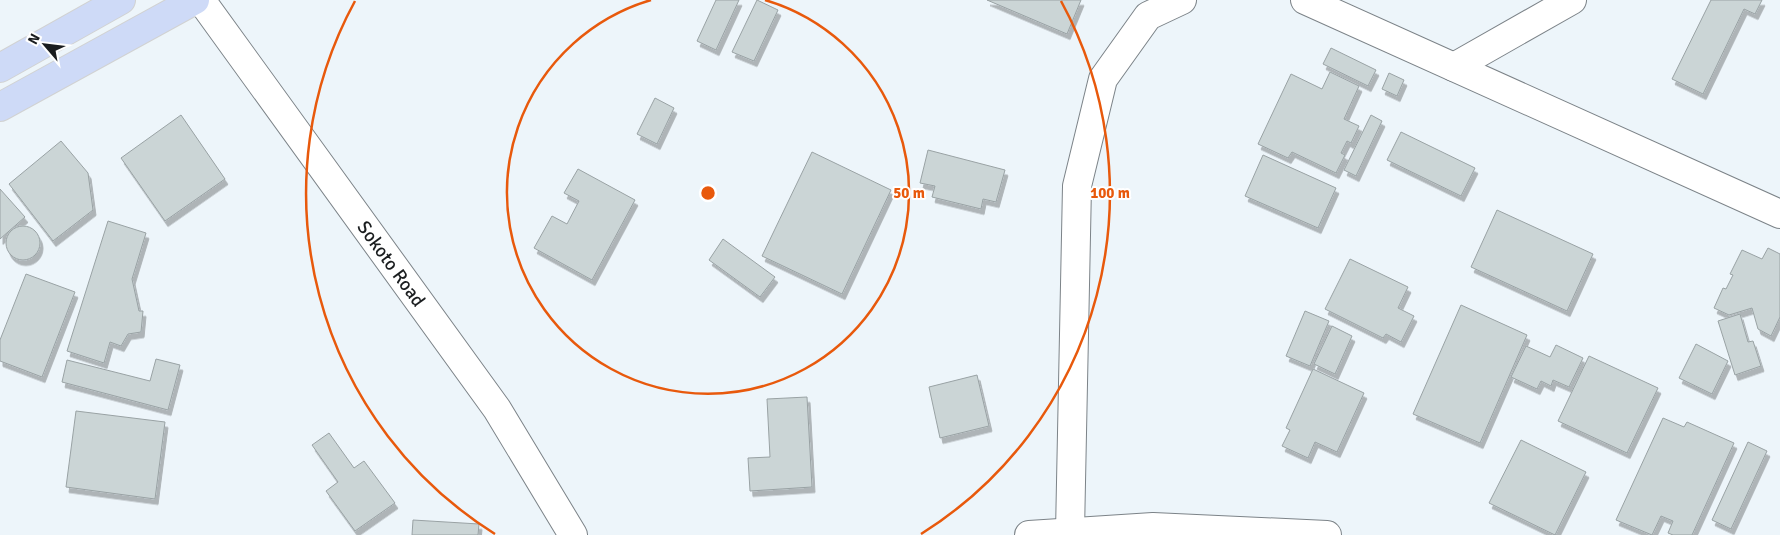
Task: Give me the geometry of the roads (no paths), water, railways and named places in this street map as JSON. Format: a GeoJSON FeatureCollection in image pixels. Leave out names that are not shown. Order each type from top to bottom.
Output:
{"type":"FeatureCollection","features":[{"type":"Feature","properties":{"kind":"main road"},"geometry":{"type":"LineString","coordinates":[[0,68],[121,0]]}},
{"type":"Feature","properties":{"kind":"main road"},"geometry":{"type":"LineString","coordinates":[[0,107],[195,0]]}},
{"type":"Feature","properties":{"kind":"street","name":"Sokoto Road"},"geometry":{"type":"LineString","coordinates":[[201,0],[497,409],[572,535]]}},
{"type":"Feature","properties":{"kind":"street"},"geometry":{"type":"LineString","coordinates":[[1070,532],[1077,186],[1103,79],[1148,16],[1182,0]]}},
{"type":"Feature","properties":{"kind":"street"},"geometry":{"type":"LineString","coordinates":[[1305,0],[1780,214]]}},
{"type":"Feature","properties":{"kind":"street"},"geometry":{"type":"LineString","coordinates":[[1454,67],[1572,0]]}},
{"type":"Feature","properties":{"kind":"street"},"geometry":{"type":"LineString","coordinates":[[1029,535],[1153,527],[1251,534],[1327,535]]}}]}
